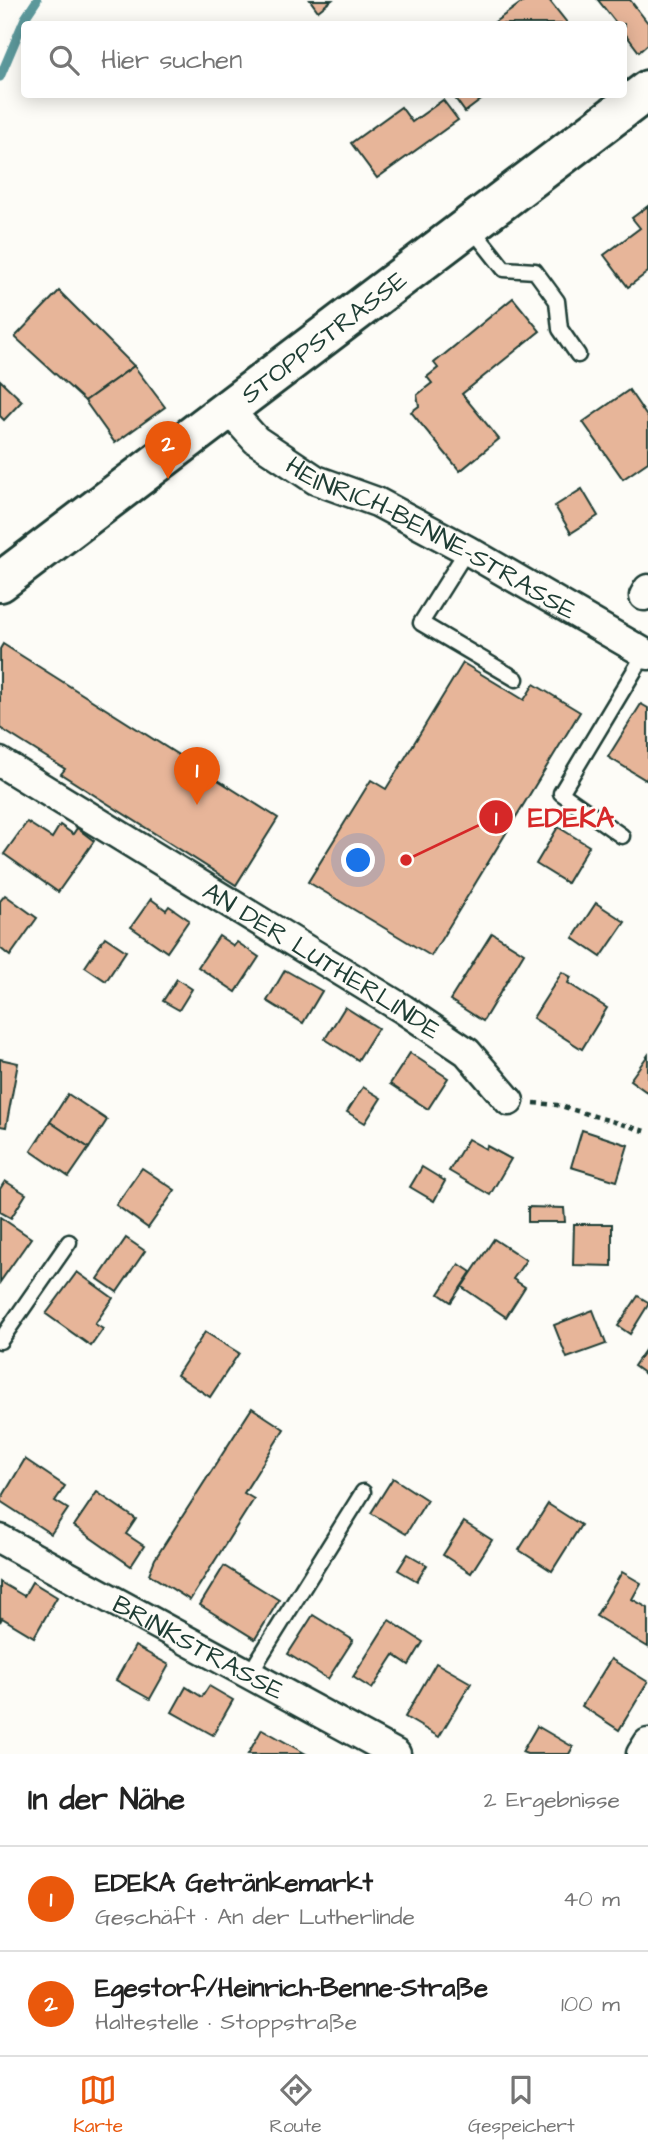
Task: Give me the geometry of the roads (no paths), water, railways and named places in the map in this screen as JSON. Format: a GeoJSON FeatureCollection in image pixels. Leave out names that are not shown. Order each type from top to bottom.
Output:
{"type":"FeatureCollection","features":[{"type":"Feature","properties":{"kind":"main road","name":"STOPPSTRASSE"},"geometry":{"type":"LineString","coordinates":[[0,582],[647,92]]}},
{"type":"Feature","properties":{"kind":"street","name":"HEINRICH-BENNE-STRASSE"},"geometry":{"type":"LineString","coordinates":[[228,409],[256,439],[316,480],[377,502],[467,550],[646,654]]}},
{"type":"Feature","properties":{"kind":"street","name":"AN DER LUTHERLINDE"},"geometry":{"type":"LineString","coordinates":[[0,762],[403,1009],[467,1052],[509,1101]]}},
{"type":"Feature","properties":{"kind":"street","name":"BRINKSTRASSE"},"geometry":{"type":"LineString","coordinates":[[0,1539],[396,1754]]}},
{"type":"Feature","properties":{"kind":"street"},"geometry":{"type":"LineString","coordinates":[[641,1754],[648,1743]]}},
{"type":"Feature","properties":{"kind":"lane"},"geometry":{"type":"LineString","coordinates":[[469,225],[504,270],[535,271],[557,301],[560,329],[578,355]]}},
{"type":"Feature","properties":{"kind":"lane"},"geometry":{"type":"LineString","coordinates":[[467,550],[421,623],[516,679]]}},
{"type":"Feature","properties":{"kind":"lane","name":"HEINRICH-BENNE-STRASSE"},"geometry":{"type":"LineString","coordinates":[[622,836],[561,793],[646,654]]}},
{"type":"Feature","properties":{"kind":"lane"},"geometry":{"type":"LineString","coordinates":[[0,1341],[69,1242]]}},
{"type":"Feature","properties":{"kind":"lane"},"geometry":{"type":"LineString","coordinates":[[250,1673],[363,1492]]}},
{"type":"Feature","properties":{"kind":"waterway"},"geometry":{"type":"LineString","coordinates":[[24,21],[37,0]]}},
{"type":"Feature","properties":{"kind":"waterway"},"geometry":{"type":"LineString","coordinates":[[0,77],[21,27]]}},
{"type":"Feature","properties":{"kind":"place","name":"Egestorf/Heinrich-Benne-Straße"},"geometry":{"type":"Point","coordinates":[168,479]}},
{"type":"Feature","properties":{"kind":"place","name":"EDEKA Getränkemarkt"},"geometry":{"type":"Point","coordinates":[197,805]}},
{"type":"Feature","properties":{"kind":"place","name":"EDEKA"},"geometry":{"type":"Point","coordinates":[406,860]}}]}
